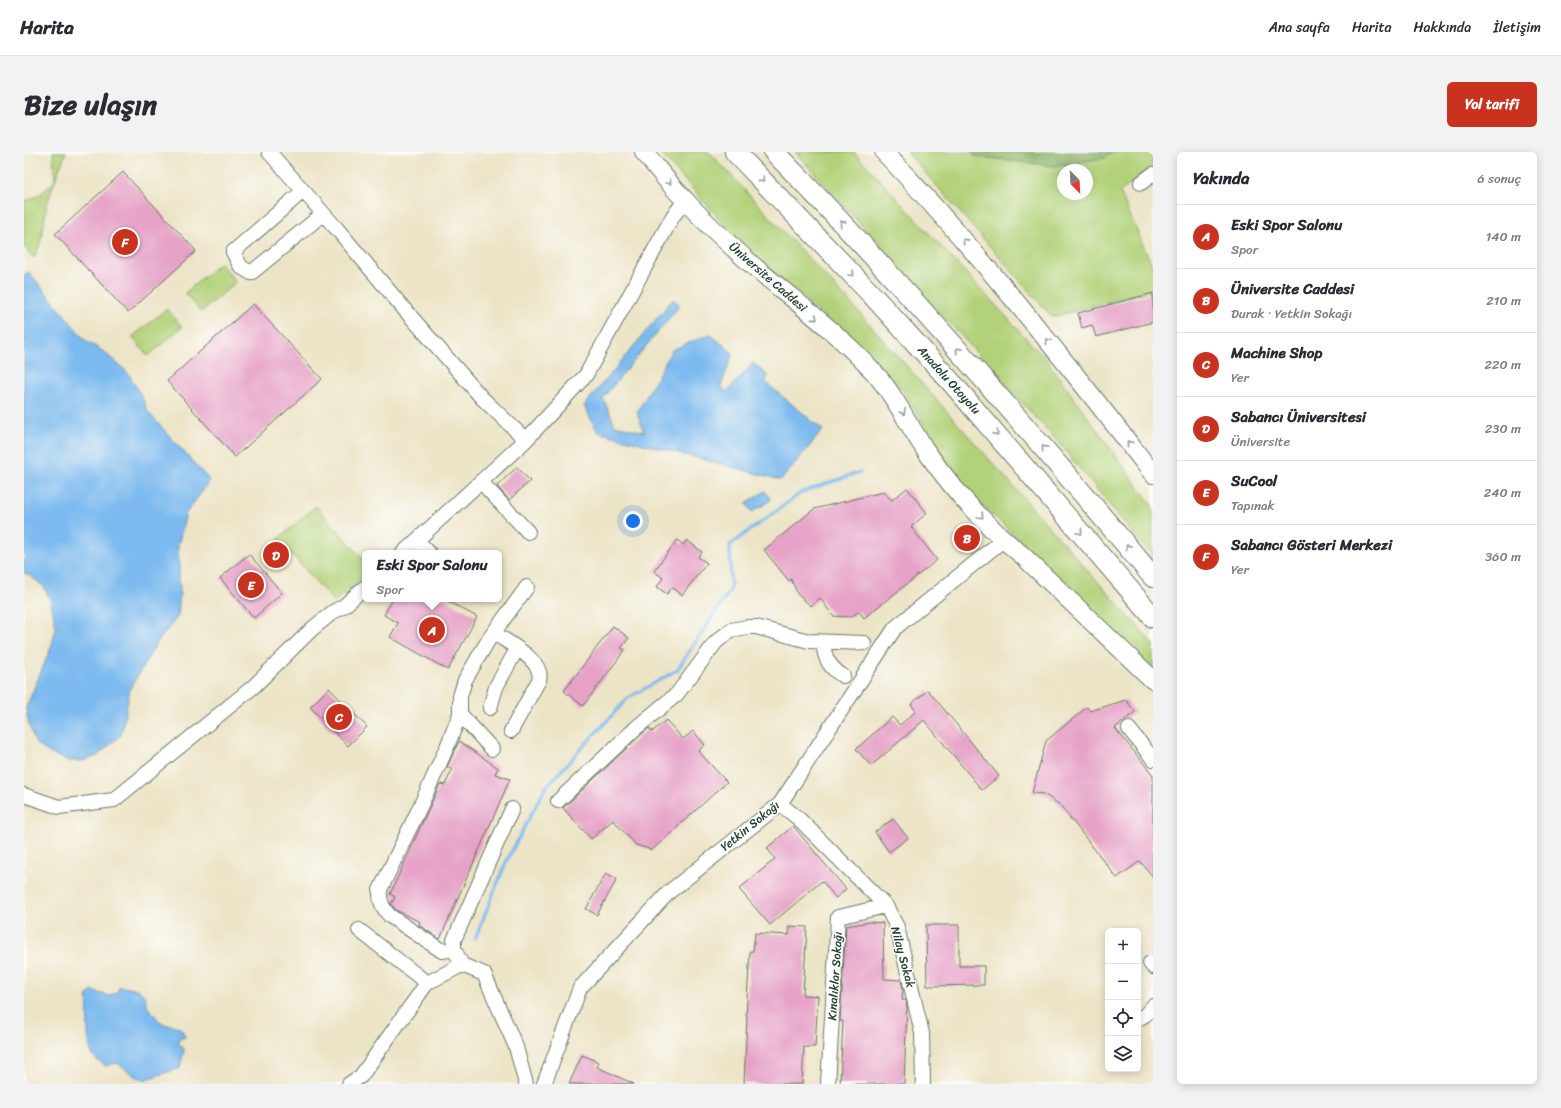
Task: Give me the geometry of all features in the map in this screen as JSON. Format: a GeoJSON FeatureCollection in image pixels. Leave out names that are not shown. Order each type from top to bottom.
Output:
{"type":"FeatureCollection","features":[{"type":"Feature","properties":{"kind":"highway","name":"Anadolu Otoyolu"},"geometry":{"type":"LineString","coordinates":[[735,152],[852,274],[952,383],[1153,618]]}},
{"type":"Feature","properties":{"kind":"highway"},"geometry":{"type":"LineString","coordinates":[[774,152],[912,299],[1051,455],[1153,577]]}},
{"type":"Feature","properties":{"kind":"main road","name":"Üniversite Caddesi"},"geometry":{"type":"LineString","coordinates":[[644,152],[685,201],[739,253],[832,332],[873,371],[892,394],[925,450],[952,486],[1003,540],[1022,555],[1153,680]]}},
{"type":"Feature","properties":{"kind":"main road"},"geometry":{"type":"LineString","coordinates":[[884,152],[978,256],[1075,374],[1153,474]]}},
{"type":"Feature","properties":{"kind":"street"},"geometry":{"type":"LineString","coordinates":[[269,152],[482,398],[526,440]]}},
{"type":"Feature","properties":{"kind":"street"},"geometry":{"type":"LineString","coordinates":[[1141,184],[1153,174]]}},
{"type":"Feature","properties":{"kind":"street"},"geometry":{"type":"LineString","coordinates":[[303,191],[233,252],[240,267],[251,273],[324,214]]}},
{"type":"Feature","properties":{"kind":"street"},"geometry":{"type":"LineString","coordinates":[[406,550],[526,440],[586,375],[673,216],[685,201]]}},
{"type":"Feature","properties":{"kind":"street"},"geometry":{"type":"LineString","coordinates":[[481,482],[528,532]]}},
{"type":"Feature","properties":{"kind":"street"},"geometry":{"type":"LineString","coordinates":[[417,540],[426,550]]}},
{"type":"Feature","properties":{"kind":"street","name":"Yetkin Sokağı"},"geometry":{"type":"LineString","coordinates":[[544,1084],[580,988],[669,892],[780,804],[895,628],[1003,540]]}},
{"type":"Feature","properties":{"kind":"street"},"geometry":{"type":"LineString","coordinates":[[454,949],[442,951],[390,916],[383,908],[380,890],[433,779],[460,714],[460,696],[465,680],[494,633],[527,587]]}},
{"type":"Feature","properties":{"kind":"street"},"geometry":{"type":"LineString","coordinates":[[24,795],[59,807],[114,800],[253,687],[312,629],[333,612],[344,606],[362,590]]}},
{"type":"Feature","properties":{"kind":"street"},"geometry":{"type":"LineString","coordinates":[[558,801],[636,726],[677,694],[716,642],[726,632],[739,628],[756,627],[809,641],[864,643]]}},
{"type":"Feature","properties":{"kind":"street"},"geometry":{"type":"LineString","coordinates":[[494,633],[533,661],[539,670],[540,677],[511,731]]}},
{"type":"Feature","properties":{"kind":"street"},"geometry":{"type":"LineString","coordinates":[[824,642],[824,649],[828,662],[843,676]]}},
{"type":"Feature","properties":{"kind":"street"},"geometry":{"type":"LineString","coordinates":[[490,708],[496,687],[517,649]]}},
{"type":"Feature","properties":{"kind":"street"},"geometry":{"type":"LineString","coordinates":[[460,714],[492,749]]}},
{"type":"Feature","properties":{"kind":"street"},"geometry":{"type":"LineString","coordinates":[[1129,729],[1153,759]]}},
{"type":"Feature","properties":{"kind":"street","name":"Nilay Sokak"},"geometry":{"type":"LineString","coordinates":[[780,804],[799,819],[886,906],[897,927],[922,1033],[923,1084]]}},
{"type":"Feature","properties":{"kind":"street"},"geometry":{"type":"LineString","coordinates":[[512,809],[454,940],[454,949],[462,965],[484,974],[516,1047],[526,1084]]}},
{"type":"Feature","properties":{"kind":"street","name":"Kınalıklar Sokağı"},"geometry":{"type":"LineString","coordinates":[[828,1084],[838,917],[886,906]]}},
{"type":"Feature","properties":{"kind":"street"},"geometry":{"type":"LineString","coordinates":[[359,930],[427,983]]}},
{"type":"Feature","properties":{"kind":"street"},"geometry":{"type":"LineString","coordinates":[[349,1084],[360,1076],[427,983],[462,965]]}},
{"type":"Feature","properties":{"kind":"green space"},"geometry":{"type":"Polygon","coordinates":[[[53,152],[66,152],[55,181],[53,152]]]}},
{"type":"Feature","properties":{"kind":"green space"},"geometry":{"type":"Polygon","coordinates":[[[659,152],[709,152],[856,309],[1153,644],[1153,670],[964,487],[903,391],[880,366],[744,246],[659,152]]]}},
{"type":"Feature","properties":{"kind":"green space"},"geometry":{"type":"Polygon","coordinates":[[[795,152],[854,152],[1047,361],[1153,507],[1153,558],[1064,449],[795,152]]]}},
{"type":"Feature","properties":{"kind":"green space"},"geometry":{"type":"Polygon","coordinates":[[[907,152],[973,152],[974,156],[1057,165],[1057,200],[1093,200],[1093,164],[1066,164],[1105,158],[1113,152],[1153,152],[1153,166],[1120,192],[1151,263],[1153,270],[1153,290],[1052,317],[907,152]]]}},
{"type":"Feature","properties":{"kind":"green space"},"geometry":{"type":"Polygon","coordinates":[[[973,152],[1113,152],[1105,158],[1057,164],[1057,165],[1053,166],[974,156],[973,152]]]}},
{"type":"Feature","properties":{"kind":"green space"},"geometry":{"type":"Polygon","coordinates":[[[55,181],[46,208],[42,238],[34,258],[24,247],[24,201],[37,196],[55,181]]]}},
{"type":"Feature","properties":{"kind":"green space"},"geometry":{"type":"Polygon","coordinates":[[[220,263],[236,282],[201,312],[185,293],[220,263]]]}},
{"type":"Feature","properties":{"kind":"green space"},"geometry":{"type":"Polygon","coordinates":[[[167,309],[182,327],[148,356],[132,337],[167,309]]]}},
{"type":"Feature","properties":{"kind":"green space"},"geometry":{"type":"Polygon","coordinates":[[[316,506],[362,558],[362,578],[334,602],[278,539],[316,506]]]}},
{"type":"Feature","properties":{"kind":"water"},"geometry":{"type":"Polygon","coordinates":[[[29,272],[85,340],[104,352],[128,373],[143,399],[148,412],[210,481],[186,513],[178,546],[180,591],[178,616],[156,644],[130,689],[121,735],[97,756],[82,761],[67,761],[36,744],[29,725],[26,708],[52,645],[56,627],[51,602],[44,587],[31,576],[24,573],[24,275],[29,272]]]}},
{"type":"Feature","properties":{"kind":"water"},"geometry":{"type":"Polygon","coordinates":[[[673,299],[680,305],[603,398],[615,425],[644,432],[637,413],[672,350],[710,334],[733,353],[721,386],[727,392],[753,363],[768,376],[765,382],[823,430],[781,480],[598,432],[584,406],[673,299]]]}},
{"type":"Feature","properties":{"kind":"water"},"geometry":{"type":"Polygon","coordinates":[[[765,491],[771,500],[752,512],[746,503],[765,491]]]}},
{"type":"Feature","properties":{"kind":"water"},"geometry":{"type":"Polygon","coordinates":[[[119,987],[137,989],[145,996],[147,1006],[162,1024],[176,1026],[182,1030],[185,1037],[178,1040],[179,1044],[184,1050],[180,1068],[143,1080],[117,1063],[105,1066],[93,1056],[88,1035],[87,995],[92,991],[109,996],[117,992],[119,987]]]}},
{"type":"Feature","properties":{"kind":"building"},"geometry":{"type":"Polygon","coordinates":[[[123,172],[196,251],[128,313],[55,234],[123,172]]]}},
{"type":"Feature","properties":{"kind":"building"},"geometry":{"type":"Polygon","coordinates":[[[1153,293],[1153,322],[1096,337],[1092,325],[1082,328],[1078,313],[1153,293]]]}},
{"type":"Feature","properties":{"kind":"building"},"geometry":{"type":"Polygon","coordinates":[[[253,304],[322,379],[235,457],[167,381],[253,304]]]}},
{"type":"Feature","properties":{"kind":"building"},"geometry":{"type":"Polygon","coordinates":[[[517,467],[530,481],[509,500],[497,486],[517,467]]]}},
{"type":"Feature","properties":{"kind":"building"},"geometry":{"type":"Polygon","coordinates":[[[907,488],[927,513],[911,527],[937,560],[864,618],[859,611],[851,617],[833,616],[820,598],[811,606],[798,595],[791,579],[789,581],[764,550],[814,509],[883,492],[892,500],[907,488]]]}},
{"type":"Feature","properties":{"kind":"building"},"geometry":{"type":"Polygon","coordinates":[[[677,540],[683,545],[687,540],[702,552],[698,557],[707,563],[682,595],[672,587],[667,594],[657,587],[663,578],[654,571],[677,540]]]}},
{"type":"Feature","properties":{"kind":"building"},"geometry":{"type":"Polygon","coordinates":[[[249,554],[282,593],[254,618],[220,578],[249,554]]]}},
{"type":"Feature","properties":{"kind":"building"},"geometry":{"type":"Polygon","coordinates":[[[391,602],[450,602],[477,617],[448,670],[390,637],[398,623],[384,615],[391,602]]]}},
{"type":"Feature","properties":{"kind":"building"},"geometry":{"type":"Polygon","coordinates":[[[613,626],[629,638],[621,648],[625,650],[583,706],[564,691],[613,626]]]}},
{"type":"Feature","properties":{"kind":"building"},"geometry":{"type":"Polygon","coordinates":[[[329,688],[367,727],[348,746],[310,707],[329,688]]]}},
{"type":"Feature","properties":{"kind":"building"},"geometry":{"type":"Polygon","coordinates":[[[928,690],[999,776],[982,790],[924,720],[871,766],[856,749],[892,717],[900,725],[916,711],[911,704],[928,690]]]}},
{"type":"Feature","properties":{"kind":"building"},"geometry":{"type":"Polygon","coordinates":[[[1126,700],[1135,712],[1115,728],[1153,775],[1153,877],[1140,861],[1117,878],[1060,805],[1044,794],[1032,793],[1046,741],[1087,707],[1090,711],[1126,700]]]}},
{"type":"Feature","properties":{"kind":"building"},"geometry":{"type":"Polygon","coordinates":[[[666,720],[683,739],[693,731],[705,745],[698,751],[727,782],[652,850],[636,845],[613,820],[591,839],[563,808],[643,733],[649,728],[652,732],[666,720]]]}},
{"type":"Feature","properties":{"kind":"building"},"geometry":{"type":"Polygon","coordinates":[[[459,741],[498,768],[495,774],[510,779],[440,939],[419,925],[420,922],[396,910],[391,904],[395,897],[390,894],[440,784],[445,785],[452,770],[447,767],[459,741]]]}},
{"type":"Feature","properties":{"kind":"building"},"geometry":{"type":"Polygon","coordinates":[[[893,819],[908,838],[889,852],[875,832],[893,819]]]}},
{"type":"Feature","properties":{"kind":"building"},"geometry":{"type":"Polygon","coordinates":[[[793,826],[846,889],[836,898],[822,881],[770,925],[739,889],[775,859],[767,848],[793,826]]]}},
{"type":"Feature","properties":{"kind":"building"},"geometry":{"type":"Polygon","coordinates":[[[606,873],[617,879],[597,915],[586,909],[606,873]]]}},
{"type":"Feature","properties":{"kind":"building"},"geometry":{"type":"Polygon","coordinates":[[[870,922],[883,923],[884,979],[901,980],[903,989],[902,1000],[906,1000],[904,1084],[840,1084],[843,1021],[840,1021],[846,926],[870,922]]]}},
{"type":"Feature","properties":{"kind":"building"},"geometry":{"type":"Polygon","coordinates":[[[926,925],[959,925],[959,966],[984,966],[984,985],[927,986],[926,925]]]}},
{"type":"Feature","properties":{"kind":"building"},"geometry":{"type":"Polygon","coordinates":[[[789,926],[807,927],[803,995],[818,996],[815,1047],[804,1047],[802,1084],[744,1084],[750,951],[753,951],[755,933],[789,935],[789,926]]]}},
{"type":"Feature","properties":{"kind":"building"},"geometry":{"type":"Polygon","coordinates":[[[582,1055],[599,1062],[597,1067],[634,1084],[569,1084],[582,1055]]]}},
{"type":"Feature","properties":{"kind":"waterway"},"geometry":{"type":"LineString","coordinates":[[475,939],[507,860],[545,788],[628,698],[677,670],[731,589],[730,545],[802,492],[860,472]]}},
{"type":"Feature","properties":{"kind":"place","name":"Sabancı Gösteri Merkezi"},"geometry":{"type":"Point","coordinates":[125,242]}},
{"type":"Feature","properties":{"kind":"place","name":"Üniversite Caddesi"},"geometry":{"type":"Point","coordinates":[967,538]}},
{"type":"Feature","properties":{"kind":"place","name":"Sabancı Üniversitesi"},"geometry":{"type":"Point","coordinates":[276,555]}},
{"type":"Feature","properties":{"kind":"place","name":"SuCool"},"geometry":{"type":"Point","coordinates":[251,585]}},
{"type":"Feature","properties":{"kind":"place","name":"Eski Spor Salonu"},"geometry":{"type":"Point","coordinates":[432,630]}},
{"type":"Feature","properties":{"kind":"place","name":"Machine Shop"},"geometry":{"type":"Point","coordinates":[339,717]}}]}
